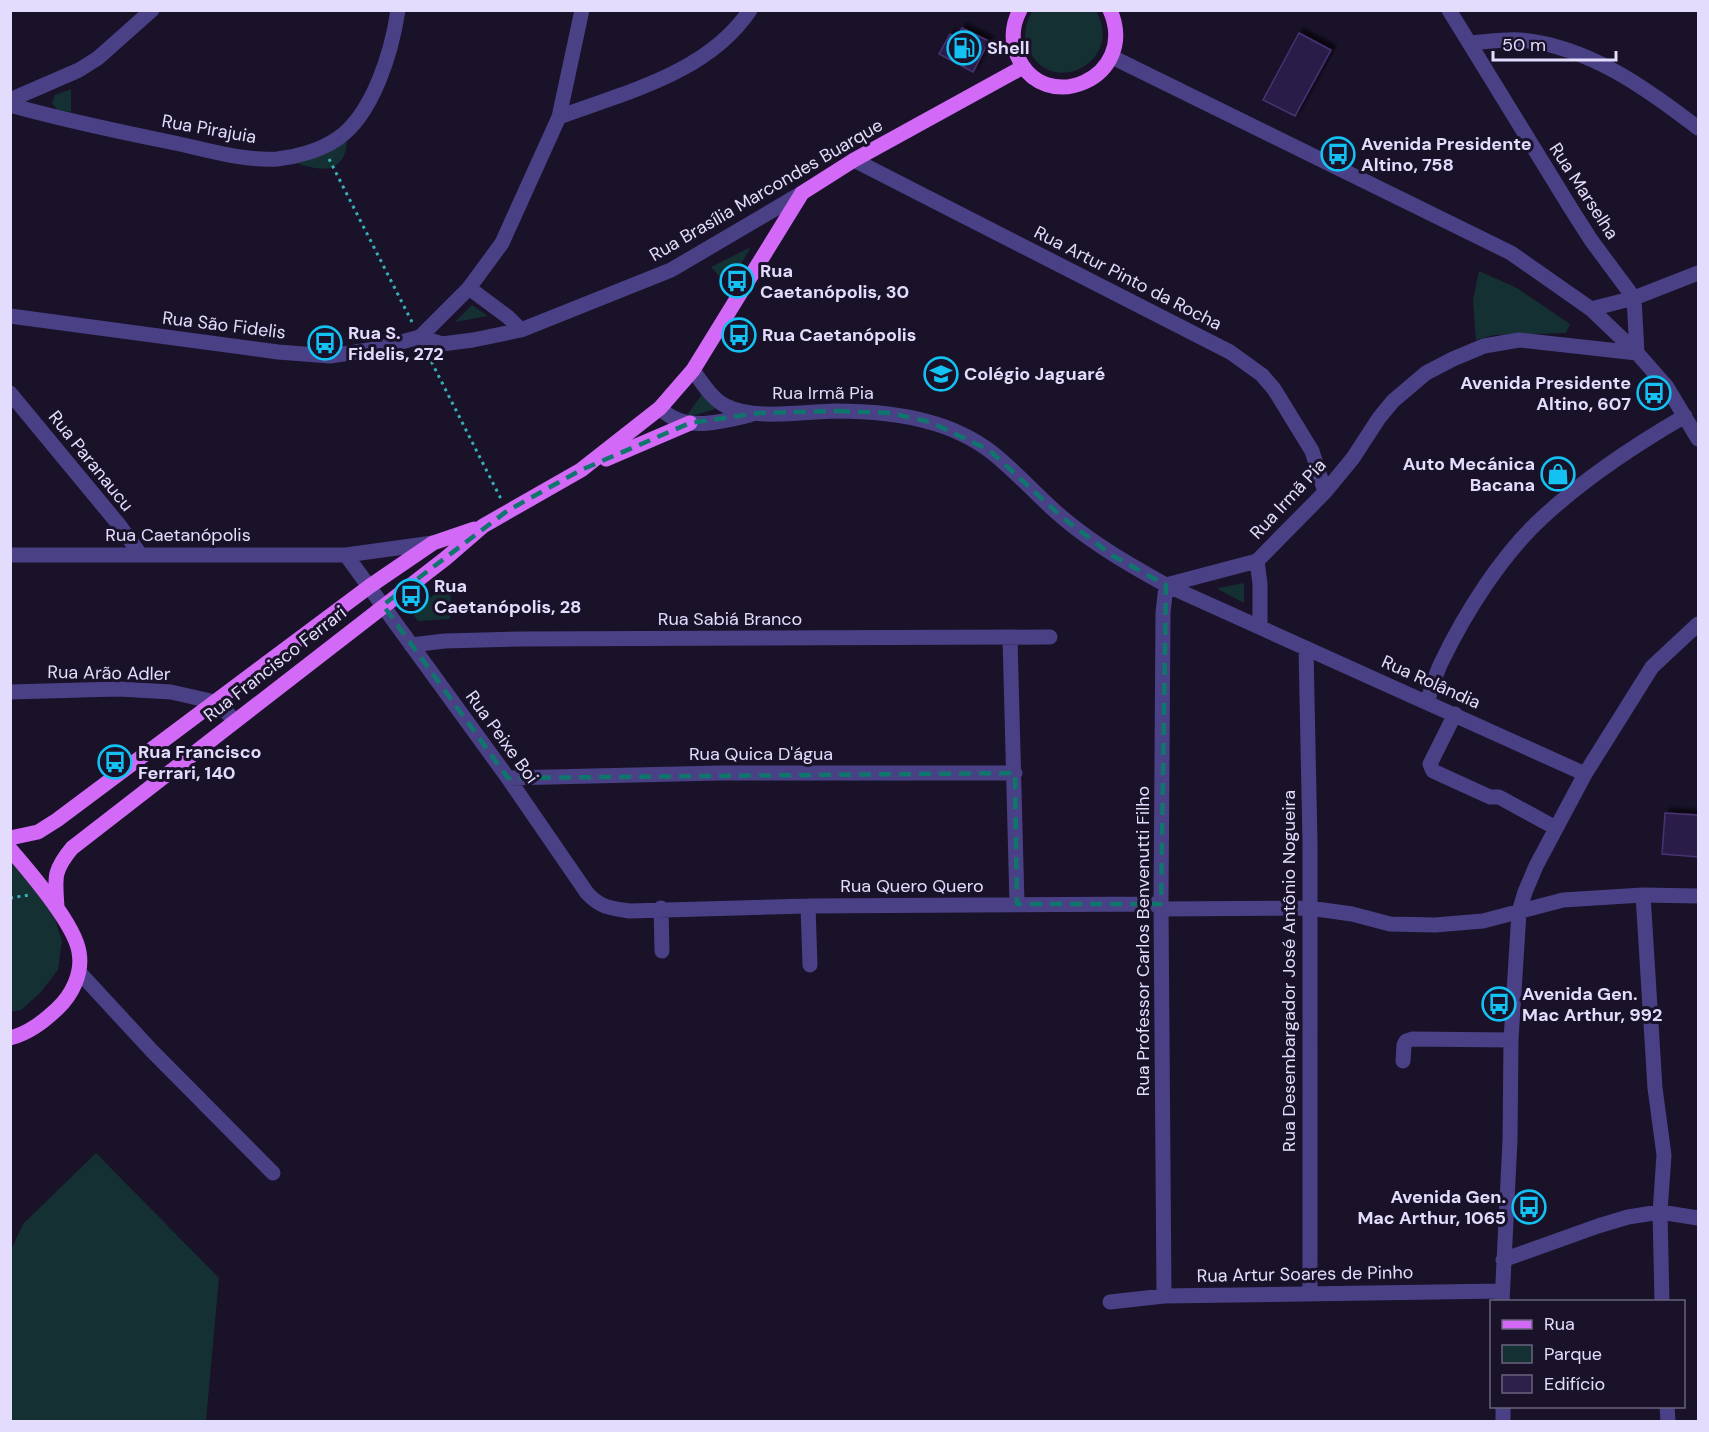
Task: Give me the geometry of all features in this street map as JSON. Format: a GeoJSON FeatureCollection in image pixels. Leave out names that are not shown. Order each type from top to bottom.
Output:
{"type":"FeatureCollection","features":[{"type":"Feature","properties":{"kind":"main road"},"geometry":{"type":"LineString","coordinates":[[1017,11],[1013,40],[1018,58],[1023,67],[1039,81],[1059,87],[1070,87],[1091,80],[1107,66],[1116,44],[1117,13]]}},
{"type":"Feature","properties":{"kind":"main road","name":"Rua Brasília Marcondes Buarque"},"geometry":{"type":"LineString","coordinates":[[802,193],[854,160],[1023,67]]}},
{"type":"Feature","properties":{"kind":"main road","name":"Rua Caetanópolis"},"geometry":{"type":"LineString","coordinates":[[370,586],[433,543],[483,526],[581,470],[660,408],[693,370],[802,193]]}},
{"type":"Feature","properties":{"kind":"main road"},"geometry":{"type":"LineString","coordinates":[[581,470],[690,423]]}},
{"type":"Feature","properties":{"kind":"main road","name":"Rua Caetanópolis"},"geometry":{"type":"LineString","coordinates":[[383,605],[446,558],[483,526]]}},
{"type":"Feature","properties":{"kind":"main road","name":"Rua Francisco Ferrari"},"geometry":{"type":"LineString","coordinates":[[10,838],[38,832],[57,820],[370,586]]}},
{"type":"Feature","properties":{"kind":"main road","name":"Rua Francisco Ferrari"},"geometry":{"type":"LineString","coordinates":[[57,907],[55,878],[60,863],[72,848],[383,605]]}},
{"type":"Feature","properties":{"kind":"main road"},"geometry":{"type":"LineString","coordinates":[[10,849],[57,907],[80,951],[79,972],[73,989],[61,1005],[45,1020],[22,1035],[10,1038]]}},
{"type":"Feature","properties":{"kind":"street"},"geometry":{"type":"LineString","coordinates":[[10,100],[79,70],[98,58],[152,10]]}},
{"type":"Feature","properties":{"kind":"street","name":"Rua Pirajuia"},"geometry":{"type":"LineString","coordinates":[[10,105],[71,122],[241,157],[278,159],[306,153],[339,138],[370,100],[381,77],[398,10]]}},
{"type":"Feature","properties":{"kind":"street"},"geometry":{"type":"LineString","coordinates":[[420,337],[469,288],[502,243],[559,117],[582,10]]}},
{"type":"Feature","properties":{"kind":"street"},"geometry":{"type":"LineString","coordinates":[[559,117],[675,73],[696,62],[715,50],[729,37],[750,10]]}},
{"type":"Feature","properties":{"kind":"street","name":"Rua Marselha"},"geometry":{"type":"LineString","coordinates":[[1449,10],[1586,232],[1634,298]]}},
{"type":"Feature","properties":{"kind":"street"},"geometry":{"type":"LineString","coordinates":[[1469,43],[1519,40],[1581,55],[1613,68],[1649,91],[1698,128]]}},
{"type":"Feature","properties":{"kind":"street"},"geometry":{"type":"LineString","coordinates":[[1112,57],[1511,253],[1591,309],[1637,353],[1667,387],[1698,439]]}},
{"type":"Feature","properties":{"kind":"street","name":"Rua Artur Pinto da Rocha"},"geometry":{"type":"LineString","coordinates":[[854,160],[1230,352],[1262,375],[1274,389],[1312,451],[1325,492]]}},
{"type":"Feature","properties":{"kind":"street","name":"Rua Brasília Marcondes Buarque"},"geometry":{"type":"LineString","coordinates":[[420,337],[442,344],[521,330],[671,270],[802,193]]}},
{"type":"Feature","properties":{"kind":"street"},"geometry":{"type":"LineString","coordinates":[[1591,309],[1634,298],[1698,273]]}},
{"type":"Feature","properties":{"kind":"street"},"geometry":{"type":"LineString","coordinates":[[469,288],[508,317],[521,330]]}},
{"type":"Feature","properties":{"kind":"street"},"geometry":{"type":"LineString","coordinates":[[1634,298],[1637,353]]}},
{"type":"Feature","properties":{"kind":"street","name":"Rua São Fidelis"},"geometry":{"type":"LineString","coordinates":[[10,316],[278,352],[330,356],[375,349],[420,337]]}},
{"type":"Feature","properties":{"kind":"street","name":"Rua Irmã Pia"},"geometry":{"type":"LineString","coordinates":[[693,370],[714,397],[725,406],[737,411],[890,413],[930,422],[958,432],[989,450],[1063,518],[1113,556],[1166,585],[1257,561],[1325,492],[1393,401],[1425,373],[1453,359],[1484,346],[1519,340],[1637,353]]}},
{"type":"Feature","properties":{"kind":"street","name":"Rua Paranaucu"},"geometry":{"type":"LineString","coordinates":[[10,393],[140,554]]}},
{"type":"Feature","properties":{"kind":"street","name":"Rua Irmã Pia"},"geometry":{"type":"LineString","coordinates":[[660,408],[674,419],[690,423],[722,422],[759,413]]}},
{"type":"Feature","properties":{"kind":"street"},"geometry":{"type":"LineString","coordinates":[[1427,702],[1440,664],[1487,582],[1511,552],[1543,517],[1595,475],[1644,440],[1685,416]]}},
{"type":"Feature","properties":{"kind":"street","name":"Rua Caetanópolis"},"geometry":{"type":"LineString","coordinates":[[10,555],[346,555],[433,543]]}},
{"type":"Feature","properties":{"kind":"street"},"geometry":{"type":"LineString","coordinates":[[346,555],[383,605]]}},
{"type":"Feature","properties":{"kind":"street"},"geometry":{"type":"LineString","coordinates":[[1257,561],[1260,584],[1260,627]]}},
{"type":"Feature","properties":{"kind":"street","name":"Rua Rolândia"},"geometry":{"type":"LineString","coordinates":[[1166,585],[1585,774]]}},
{"type":"Feature","properties":{"kind":"street","name":"Rua Professor Carlos Benvenutti Filho"},"geometry":{"type":"LineString","coordinates":[[1164,1296],[1161,906],[1163,613],[1166,585]]}},
{"type":"Feature","properties":{"kind":"street","name":"Rua Peixe Boi"},"geometry":{"type":"LineString","coordinates":[[383,605],[508,778],[587,893]]}},
{"type":"Feature","properties":{"kind":"street"},"geometry":{"type":"LineString","coordinates":[[1502,1296],[1510,1140],[1511,1040],[1519,912],[1525,892],[1585,774],[1652,667],[1698,624]]}},
{"type":"Feature","properties":{"kind":"street","name":"Rua Sabiá Branco"},"geometry":{"type":"LineString","coordinates":[[411,645],[445,640],[518,639],[1050,637]]}},
{"type":"Feature","properties":{"kind":"street"},"geometry":{"type":"LineString","coordinates":[[1010,638],[1017,904]]}},
{"type":"Feature","properties":{"kind":"street","name":"Rua Desembargador José Antônio Nogueira"},"geometry":{"type":"LineString","coordinates":[[1306,648],[1310,843],[1308,908],[1310,1293]]}},
{"type":"Feature","properties":{"kind":"street","name":"Rua Arão Adler"},"geometry":{"type":"LineString","coordinates":[[10,692],[130,690],[171,692],[215,702],[236,720]]}},
{"type":"Feature","properties":{"kind":"street"},"geometry":{"type":"LineString","coordinates":[[1455,714],[1431,760],[1433,771],[1491,797],[1499,797],[1556,828]]}},
{"type":"Feature","properties":{"kind":"street","name":"Rua Quica D'água"},"geometry":{"type":"LineString","coordinates":[[508,778],[719,772],[1015,773]]}},
{"type":"Feature","properties":{"kind":"street","name":"Rua Quero Quero"},"geometry":{"type":"LineString","coordinates":[[587,893],[597,904],[630,911],[661,908],[1017,904],[1308,908],[1353,914],[1372,920],[1411,926],[1483,921],[1563,900],[1643,895],[1698,896]]}},
{"type":"Feature","properties":{"kind":"street"},"geometry":{"type":"LineString","coordinates":[[1643,895],[1656,1088],[1664,1155],[1660,1212],[1662,1300]]}},
{"type":"Feature","properties":{"kind":"street"},"geometry":{"type":"LineString","coordinates":[[808,906],[810,965]]}},
{"type":"Feature","properties":{"kind":"street"},"geometry":{"type":"LineString","coordinates":[[661,908],[662,951]]}},
{"type":"Feature","properties":{"kind":"street"},"geometry":{"type":"LineString","coordinates":[[79,972],[152,1051],[273,1173]]}},
{"type":"Feature","properties":{"kind":"street"},"geometry":{"type":"LineString","coordinates":[[1403,1061],[1404,1045],[1406,1041],[1412,1039],[1511,1040]]}},
{"type":"Feature","properties":{"kind":"street"},"geometry":{"type":"LineString","coordinates":[[1503,1260],[1628,1217],[1660,1212],[1698,1218]]}},
{"type":"Feature","properties":{"kind":"street","name":"Rua Artur Soares de Pinho"},"geometry":{"type":"LineString","coordinates":[[1110,1302],[1164,1296],[1310,1293],[1502,1296]]}},
{"type":"Feature","properties":{"kind":"highlighted area"},"geometry":{"type":"Polygon","coordinates":[[[838,411],[890,413],[930,422],[989,450],[1063,518],[1113,556],[1166,585],[1161,904],[1017,904],[1015,773],[508,778],[383,605],[507,511],[581,470],[690,423],[759,413],[838,411]]]}},
{"type":"Feature","properties":{"kind":"green space"},"geometry":{"type":"Polygon","coordinates":[[[1033,10],[1096,11],[1102,29],[1101,45],[1094,58],[1082,68],[1068,72],[1053,72],[1040,64],[1029,50],[1025,35],[1026,25],[1033,10]]]}},
{"type":"Feature","properties":{"kind":"green space"},"geometry":{"type":"Polygon","coordinates":[[[71,89],[71,112],[57,110],[52,103],[55,95],[71,89]]]}},
{"type":"Feature","properties":{"kind":"green space"},"geometry":{"type":"Polygon","coordinates":[[[347,136],[343,157],[332,167],[316,168],[296,163],[347,136]]]}},
{"type":"Feature","properties":{"kind":"green space"},"geometry":{"type":"Polygon","coordinates":[[[751,247],[728,286],[711,267],[751,247]]]}},
{"type":"Feature","properties":{"kind":"green space"},"geometry":{"type":"Polygon","coordinates":[[[1479,271],[1517,288],[1570,324],[1566,333],[1494,335],[1476,340],[1473,300],[1479,271]]]}},
{"type":"Feature","properties":{"kind":"green space"},"geometry":{"type":"Polygon","coordinates":[[[472,305],[488,316],[455,322],[472,305]]]}},
{"type":"Feature","properties":{"kind":"green space"},"geometry":{"type":"Polygon","coordinates":[[[705,390],[719,408],[685,418],[705,390]]]}},
{"type":"Feature","properties":{"kind":"green space"},"geometry":{"type":"Polygon","coordinates":[[[451,581],[450,619],[418,621],[414,616],[416,609],[451,581]]]}},
{"type":"Feature","properties":{"kind":"green space"},"geometry":{"type":"Polygon","coordinates":[[[1244,583],[1244,603],[1218,589],[1219,588],[1244,583]]]}},
{"type":"Feature","properties":{"kind":"green space"},"geometry":{"type":"Polygon","coordinates":[[[10,857],[52,910],[62,941],[58,970],[40,993],[21,1010],[11,1012],[10,857]]]}},
{"type":"Feature","properties":{"kind":"green space"},"geometry":{"type":"Polygon","coordinates":[[[96,1153],[219,1278],[206,1421],[11,1421],[11,1250],[23,1224],[96,1153]]]}},
{"type":"Feature","properties":{"kind":"building","name":"Shell"},"geometry":{"type":"Polygon","coordinates":[[[962,28],[989,41],[973,72],[939,54],[950,34],[956,38],[962,28]]]}},
{"type":"Feature","properties":{"kind":"building"},"geometry":{"type":"Polygon","coordinates":[[[1299,33],[1331,50],[1295,116],[1263,100],[1299,33]]]}},
{"type":"Feature","properties":{"kind":"building"},"geometry":{"type":"Polygon","coordinates":[[[1665,813],[1698,815],[1698,857],[1662,854],[1665,813]]]}},
{"type":"Feature","properties":{"kind":"place","name":"Shell"},"geometry":{"type":"Point","coordinates":[964,48]}},
{"type":"Feature","properties":{"kind":"place","name":"Avenida Presidente Altino, 758"},"geometry":{"type":"Point","coordinates":[1338,154]}},
{"type":"Feature","properties":{"kind":"place","name":"Rua Caetanópolis, 30"},"geometry":{"type":"Point","coordinates":[737,281]}},
{"type":"Feature","properties":{"kind":"place","name":"Rua Caetanópolis"},"geometry":{"type":"Point","coordinates":[739,335]}},
{"type":"Feature","properties":{"kind":"place","name":"Rua S. Fidelis, 272"},"geometry":{"type":"Point","coordinates":[325,343]}},
{"type":"Feature","properties":{"kind":"place","name":"Colégio Jaguaré"},"geometry":{"type":"Point","coordinates":[941,374]}},
{"type":"Feature","properties":{"kind":"place","name":"Avenida Presidente Altino, 607"},"geometry":{"type":"Point","coordinates":[1654,393]}},
{"type":"Feature","properties":{"kind":"place","name":"Auto Mecánica Bacana"},"geometry":{"type":"Point","coordinates":[1558,474]}},
{"type":"Feature","properties":{"kind":"place","name":"Rua Caetanópolis, 28"},"geometry":{"type":"Point","coordinates":[411,596]}},
{"type":"Feature","properties":{"kind":"place","name":"Rua Francisco Ferrari, 140"},"geometry":{"type":"Point","coordinates":[115,762]}},
{"type":"Feature","properties":{"kind":"place","name":"Avenida Gen. Mac Arthur, 992"},"geometry":{"type":"Point","coordinates":[1499,1004]}},
{"type":"Feature","properties":{"kind":"place","name":"Avenida Gen. Mac Arthur, 1065"},"geometry":{"type":"Point","coordinates":[1529,1207]}}]}
